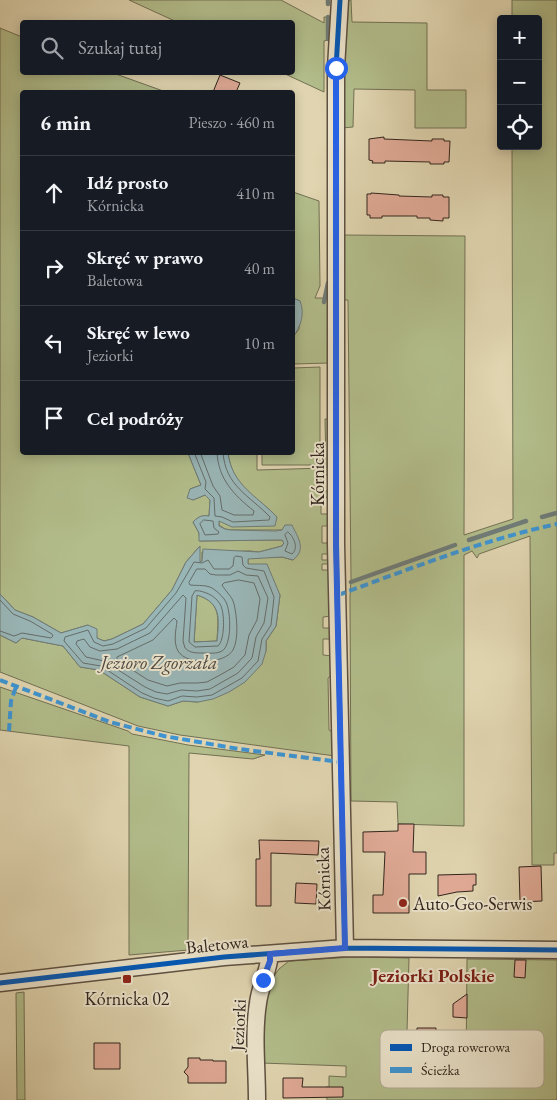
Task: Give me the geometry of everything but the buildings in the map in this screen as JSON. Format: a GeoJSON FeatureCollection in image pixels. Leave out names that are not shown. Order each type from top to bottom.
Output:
{"type":"FeatureCollection","features":[{"type":"Feature","properties":{"kind":"street","name":"Kórnicka"},"geometry":{"type":"LineString","coordinates":[[340,0],[336,68],[336,544],[345,948]]}},
{"type":"Feature","properties":{"kind":"street","name":"Baletowa"},"geometry":{"type":"LineString","coordinates":[[0,983],[224,956],[345,948],[557,950]]}},
{"type":"Feature","properties":{"kind":"street","name":"Jeziorki"},"geometry":{"type":"LineString","coordinates":[[257,1100],[256,1013],[260,991],[270,961],[270,954]]}},
{"type":"Feature","properties":{"kind":"green space"},"geometry":{"type":"Polygon","coordinates":[[[129,0],[281,0],[324,23],[324,17],[331,17],[331,39],[324,41],[324,92],[287,75],[295,75],[295,20],[173,20],[129,0]]]}},
{"type":"Feature","properties":{"kind":"green space"},"geometry":{"type":"Polygon","coordinates":[[[344,0],[351,0],[352,22],[427,23],[427,90],[466,90],[466,128],[415,128],[415,90],[354,89],[353,127],[342,128],[344,0]]]}},
{"type":"Feature","properties":{"kind":"green space"},"geometry":{"type":"Polygon","coordinates":[[[512,0],[557,0],[557,853],[554,853],[554,865],[532,865],[530,536],[479,554],[477,558],[472,551],[464,555],[464,826],[398,824],[397,802],[351,801],[348,300],[342,300],[343,235],[465,236],[464,535],[513,519],[512,150],[542,150],[542,15],[512,15],[512,0]]]}},
{"type":"Feature","properties":{"kind":"green space"},"geometry":{"type":"Polygon","coordinates":[[[0,28],[20,36],[20,75],[119,75],[160,90],[20,90],[20,455],[189,455],[201,485],[190,489],[193,500],[205,495],[210,500],[209,516],[201,517],[193,522],[199,533],[200,541],[282,540],[284,543],[282,546],[259,552],[202,552],[202,561],[199,562],[199,547],[186,562],[172,590],[143,624],[104,641],[97,638],[96,633],[88,625],[61,633],[33,617],[15,610],[0,594],[0,28]]]}},
{"type":"Feature","properties":{"kind":"green space"},"geometry":{"type":"Polygon","coordinates":[[[295,193],[319,201],[320,286],[315,298],[329,298],[330,363],[295,364],[295,334],[299,329],[300,301],[295,299],[295,193]]]}},
{"type":"Feature","properties":{"kind":"green space"},"geometry":{"type":"Polygon","coordinates":[[[320,367],[320,465],[262,465],[262,455],[295,455],[295,368],[320,367]]]}},
{"type":"Feature","properties":{"kind":"green space"},"geometry":{"type":"Polygon","coordinates":[[[325,419],[330,419],[329,475],[321,475],[321,491],[329,491],[330,497],[321,498],[321,514],[330,514],[330,526],[322,526],[322,543],[330,543],[330,554],[322,554],[322,560],[330,560],[330,564],[322,564],[322,570],[330,570],[333,616],[323,617],[323,628],[330,628],[330,639],[323,639],[323,655],[333,656],[333,674],[328,678],[329,730],[335,733],[335,756],[180,735],[138,726],[0,672],[0,635],[16,643],[22,638],[63,646],[80,667],[99,670],[140,697],[168,706],[183,701],[198,702],[266,651],[266,641],[276,626],[280,595],[277,590],[248,564],[248,558],[282,557],[293,560],[282,530],[231,530],[219,525],[219,521],[270,510],[242,486],[233,472],[228,455],[257,455],[257,470],[326,468],[325,419]]]}},
{"type":"Feature","properties":{"kind":"green space"},"geometry":{"type":"Polygon","coordinates":[[[197,595],[211,602],[215,607],[218,618],[217,641],[194,642],[197,595]]]}},
{"type":"Feature","properties":{"kind":"green space"},"geometry":{"type":"Polygon","coordinates":[[[0,687],[132,734],[188,745],[265,755],[253,759],[189,753],[188,950],[129,955],[129,746],[0,730],[0,687]]]}},
{"type":"Feature","properties":{"kind":"green space"},"geometry":{"type":"Polygon","coordinates":[[[352,957],[409,958],[407,1030],[380,1030],[380,1088],[544,1088],[544,1030],[466,1030],[467,959],[557,960],[557,1100],[327,1100],[326,1087],[329,1087],[329,1076],[346,1077],[346,1066],[261,1063],[265,989],[279,969],[289,961],[352,957]]]}},
{"type":"Feature","properties":{"kind":"green space"},"geometry":{"type":"Polygon","coordinates":[[[24,992],[25,1100],[17,1100],[16,993],[24,992]]]}},
{"type":"Feature","properties":{"kind":"water"},"geometry":{"type":"Polygon","coordinates":[[[295,299],[300,301],[302,311],[295,334],[295,299]]]}},
{"type":"Feature","properties":{"kind":"water","name":"Jezioro Zgorzała"},"geometry":{"type":"Polygon","coordinates":[[[189,455],[228,455],[230,464],[240,482],[277,517],[275,526],[232,527],[219,521],[219,526],[231,530],[276,531],[282,530],[285,525],[292,525],[299,539],[300,552],[293,560],[282,557],[248,559],[248,564],[267,564],[280,595],[276,626],[266,641],[266,651],[262,664],[245,682],[213,699],[198,702],[183,701],[168,706],[140,697],[99,670],[80,667],[63,646],[22,638],[16,643],[0,635],[0,594],[15,610],[33,617],[61,633],[88,625],[97,629],[97,638],[104,641],[143,624],[172,590],[186,562],[200,546],[200,562],[202,561],[203,549],[259,552],[282,546],[284,543],[282,540],[199,541],[199,533],[193,522],[201,516],[209,516],[210,500],[205,495],[193,500],[187,498],[190,489],[201,485],[189,455]],[[197,595],[194,642],[217,641],[218,619],[215,607],[211,602],[197,595]]]}},
{"type":"Feature","properties":{"kind":"waterway"},"geometry":{"type":"LineString","coordinates":[[328,17],[328,39]]}},
{"type":"Feature","properties":{"kind":"waterway"},"geometry":{"type":"LineString","coordinates":[[324,302],[328,283]]}},
{"type":"Feature","properties":{"kind":"waterway"},"geometry":{"type":"LineString","coordinates":[[542,517],[557,513]]}},
{"type":"Feature","properties":{"kind":"waterway"},"geometry":{"type":"LineString","coordinates":[[469,540],[526,521]]}},
{"type":"Feature","properties":{"kind":"waterway"},"geometry":{"type":"LineString","coordinates":[[351,582],[455,545]]}},
{"type":"Feature","properties":{"kind":"marked path"},"geometry":{"type":"LineString","coordinates":[[338,595],[419,565],[501,538],[557,524]]}},
{"type":"Feature","properties":{"kind":"marked path"},"geometry":{"type":"LineString","coordinates":[[0,680],[110,722],[164,736],[239,749],[340,762]]}},
{"type":"Feature","properties":{"kind":"marked path"},"geometry":{"type":"LineString","coordinates":[[9,731],[11,701],[16,687]]}},
{"type":"Feature","properties":{"kind":"cycle path"},"geometry":{"type":"LineString","coordinates":[[340,0],[336,68],[336,544],[345,948]]}},
{"type":"Feature","properties":{"kind":"cycle path"},"geometry":{"type":"LineString","coordinates":[[0,983],[224,957],[345,948],[557,950]]}},
{"type":"Feature","properties":{"kind":"place","name":"Auto-Geo-Serwis"},"geometry":{"type":"Point","coordinates":[403,903]}},
{"type":"Feature","properties":{"kind":"place","name":"Kórnicka 02"},"geometry":{"type":"Point","coordinates":[127,979]}},
{"type":"Feature","properties":{"kind":"district","name":"Jeziorki Polskie"},"geometry":{"type":"Point","coordinates":[433,975]}},
{"type":"Feature","properties":{"kind":"route"},"geometry":{"type":"LineString","coordinates":[[263,980],[270,961],[270,954],[345,948],[336,544],[336,68]]}}]}
